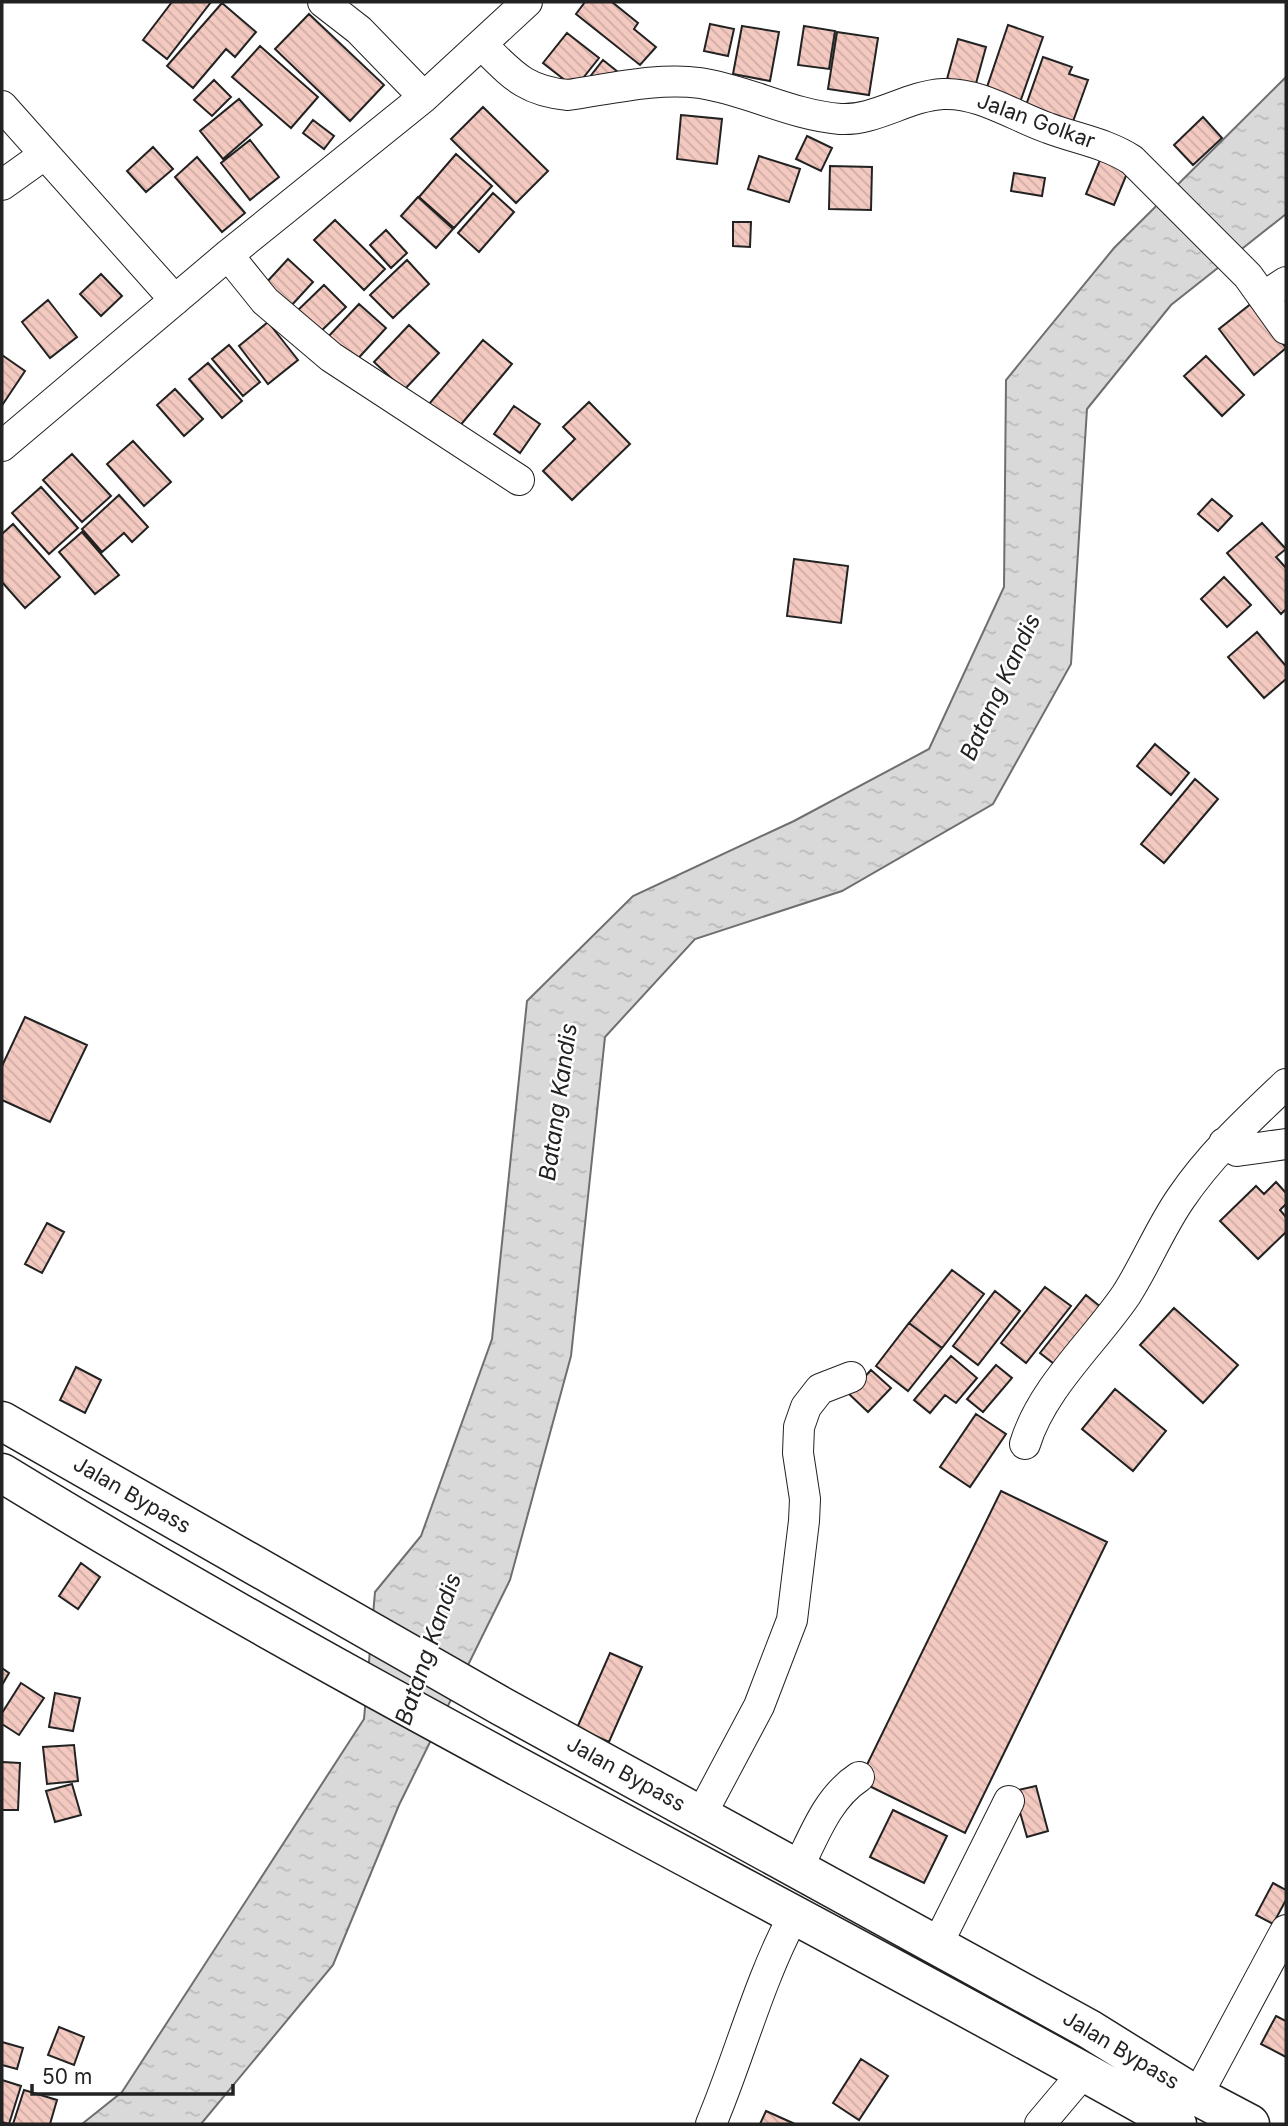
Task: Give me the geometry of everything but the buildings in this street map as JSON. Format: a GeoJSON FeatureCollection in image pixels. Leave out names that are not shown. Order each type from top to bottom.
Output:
{"type":"FeatureCollection","features":[{"type":"Feature","properties":{"kind":"highway","name":"Jalan Bypass"},"geometry":{"type":"LineString","coordinates":[[2,1421],[501,1706],[1089,2029],[1180,2117]]}},
{"type":"Feature","properties":{"kind":"highway","name":"Jalan Bypass"},"geometry":{"type":"LineString","coordinates":[[2,1473],[108,1538],[473,1742],[793,1917],[923,1983],[1083,2073],[1180,2117],[1250,2124]]}},
{"type":"Feature","properties":{"kind":"street"},"geometry":{"type":"LineString","coordinates":[[323,2],[359,30],[424,97]]}},
{"type":"Feature","properties":{"kind":"street"},"geometry":{"type":"LineString","coordinates":[[2,446],[228,256],[424,97],[527,2]]}},
{"type":"Feature","properties":{"kind":"street","name":"Jalan Golkar"},"geometry":{"type":"LineString","coordinates":[[482,45],[521,83],[536,91],[568,95],[681,81],[702,83],[805,113],[840,119],[863,117],[941,94],[965,95],[1049,129],[1114,148],[1148,174],[1163,191],[1266,285],[1286,329]]}},
{"type":"Feature","properties":{"kind":"street"},"geometry":{"type":"LineString","coordinates":[[2,106],[176,300]]}},
{"type":"Feature","properties":{"kind":"street"},"geometry":{"type":"LineString","coordinates":[[2,185],[44,155]]}},
{"type":"Feature","properties":{"kind":"street"},"geometry":{"type":"LineString","coordinates":[[228,256],[265,301],[331,357],[519,480]]}},
{"type":"Feature","properties":{"kind":"street"},"geometry":{"type":"LineString","coordinates":[[1025,1444],[1030,1427],[1072,1361],[1125,1295],[1181,1198],[1224,1143],[1286,1084]]}},
{"type":"Feature","properties":{"kind":"street"},"geometry":{"type":"LineString","coordinates":[[1224,1143],[1237,1151],[1286,1144]]}},
{"type":"Feature","properties":{"kind":"street"},"geometry":{"type":"LineString","coordinates":[[701,1815],[759,1706],[792,1620],[805,1499],[798,1453],[799,1427],[806,1407],[820,1389],[851,1377]]}},
{"type":"Feature","properties":{"kind":"street"},"geometry":{"type":"LineString","coordinates":[[797,1870],[832,1802],[842,1788],[859,1777]]}},
{"type":"Feature","properties":{"kind":"street"},"geometry":{"type":"LineString","coordinates":[[937,1945],[1009,1801]]}},
{"type":"Feature","properties":{"kind":"street"},"geometry":{"type":"LineString","coordinates":[[711,2124],[735,2067],[769,1961],[793,1917]]}},
{"type":"Feature","properties":{"kind":"street"},"geometry":{"type":"LineString","coordinates":[[1180,2117],[1286,1930]]}},
{"type":"Feature","properties":{"kind":"street"},"geometry":{"type":"LineString","coordinates":[[1040,2124],[1083,2073]]}},
{"type":"Feature","properties":{"kind":"water","name":"Batang Kandis"},"geometry":{"type":"Polygon","coordinates":[[[1286,77],[1286,214],[1171,305],[1087,409],[1071,664],[993,804],[842,891],[695,939],[605,1037],[571,1356],[510,1580],[399,1805],[333,1965],[201,2124],[82,2124],[122,2092],[364,1719],[375,1592],[421,1536],[492,1339],[527,1001],[633,896],[794,821],[929,749],[1004,587],[1006,380],[1114,248],[1286,77]]]}}]}
